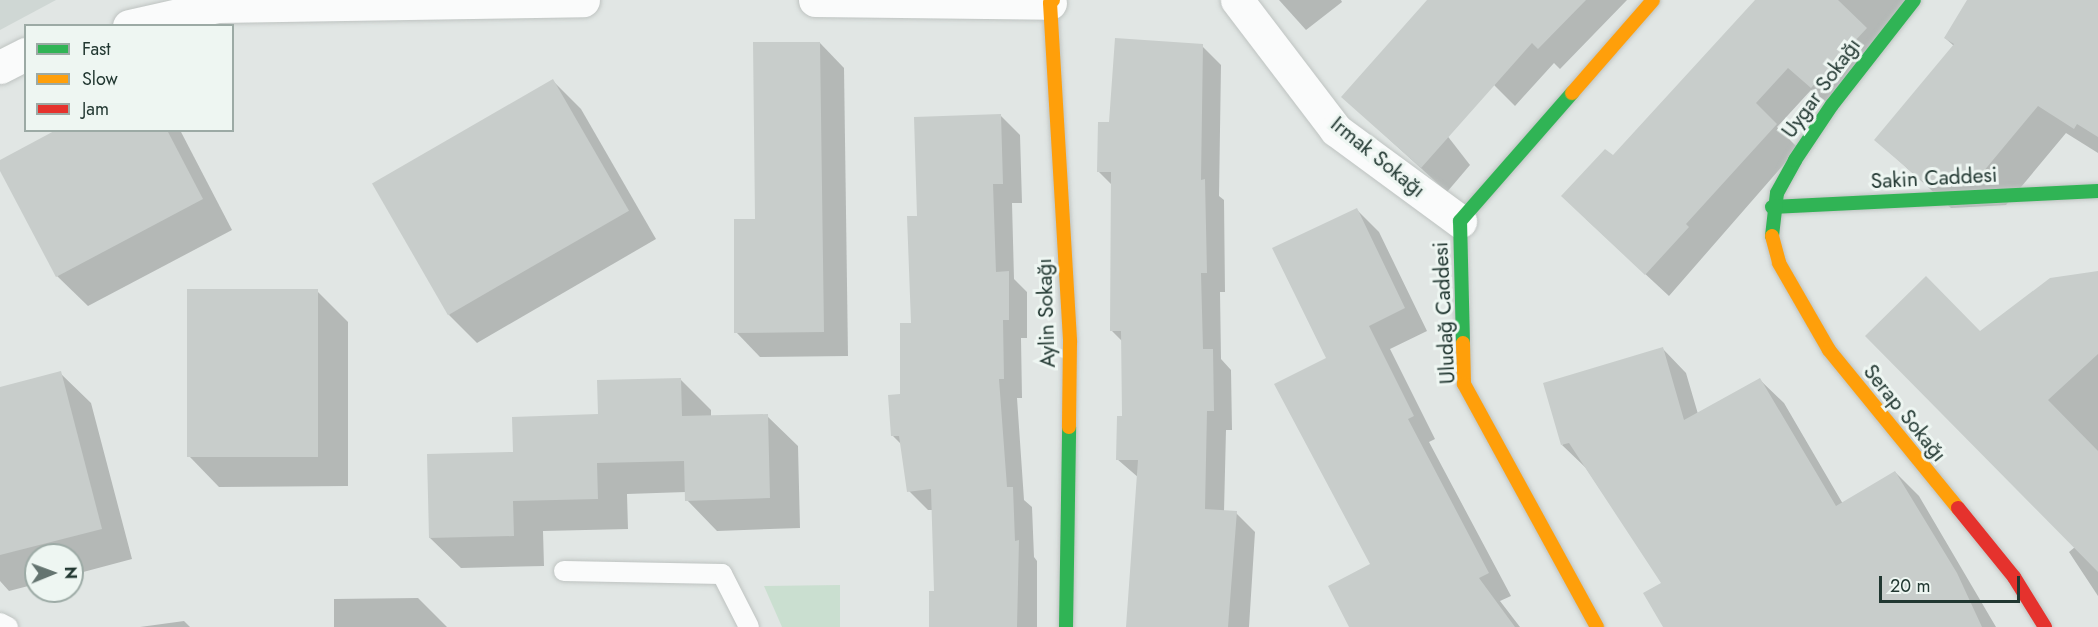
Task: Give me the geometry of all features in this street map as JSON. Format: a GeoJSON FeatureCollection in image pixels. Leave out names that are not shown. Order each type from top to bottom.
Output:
{"type":"FeatureCollection","features":[{"type":"Feature","properties":{"kind":"street"},"geometry":{"type":"LineString","coordinates":[[138,24],[219,6],[583,0]]}},
{"type":"Feature","properties":{"kind":"street"},"geometry":{"type":"LineString","coordinates":[[815,0],[1052,2]]}},
{"type":"Feature","properties":{"kind":"street","name":"Irmak Sokağı"},"geometry":{"type":"LineString","coordinates":[[1237,0],[1336,130],[1460,221]]}},
{"type":"Feature","properties":{"kind":"street","name":"Uludağ Caddesi"},"geometry":{"type":"LineString","coordinates":[[1597,627],[1464,384],[1460,221],[1653,0]]}},
{"type":"Feature","properties":{"kind":"street","name":"Uygar Sokağı"},"geometry":{"type":"LineString","coordinates":[[1772,207],[1795,160],[1832,105],[1914,0]]}},
{"type":"Feature","properties":{"kind":"street","name":"Aylin Sokağı"},"geometry":{"type":"LineString","coordinates":[[1052,2],[1070,342],[1066,627]]}},
{"type":"Feature","properties":{"kind":"street"},"geometry":{"type":"LineString","coordinates":[[0,67],[24,55]]}},
{"type":"Feature","properties":{"kind":"street","name":"Sakin Caddesi"},"geometry":{"type":"LineString","coordinates":[[1772,207],[2098,191]]}},
{"type":"Feature","properties":{"kind":"street","name":"Serap Sokağı"},"geometry":{"type":"LineString","coordinates":[[1772,207],[1771,234],[1779,263],[1829,350],[2014,577],[2044,627]]}},
{"type":"Feature","properties":{"kind":"lane"},"geometry":{"type":"LineString","coordinates":[[564,571],[722,574],[749,627]]}},
{"type":"Feature","properties":{"kind":"lane"},"geometry":{"type":"LineString","coordinates":[[0,623],[8,627]]}},
{"type":"Feature","properties":{"kind":"shaded area"},"geometry":{"type":"Polygon","coordinates":[[[0,0],[56,0],[0,30],[0,0]]]}},
{"type":"Feature","properties":{"kind":"green space"},"geometry":{"type":"Polygon","coordinates":[[[840,585],[840,627],[782,627],[764,586],[840,585]]]}},
{"type":"Feature","properties":{"kind":"building"},"geometry":{"type":"Polygon","coordinates":[[[1427,0],[1586,0],[1538,49],[1532,43],[1421,168],[1341,97],[1427,0]]]}},
{"type":"Feature","properties":{"kind":"building"},"geometry":{"type":"Polygon","coordinates":[[[1755,0],[1838,0],[1867,28],[1811,88],[1788,68],[1756,103],[1777,124],[1686,224],[1689,227],[1645,275],[1561,196],[1605,149],[1613,155],[1755,0]]]}},
{"type":"Feature","properties":{"kind":"building"},"geometry":{"type":"Polygon","coordinates":[[[1967,0],[2098,0],[2098,137],[2077,124],[2074,129],[2038,106],[1978,178],[1922,181],[1874,140],[1954,44],[1944,38],[1967,0]]]}},
{"type":"Feature","properties":{"kind":"building"},"geometry":{"type":"Polygon","coordinates":[[[1115,38],[1203,44],[1201,180],[1205,179],[1207,273],[1201,273],[1203,349],[1213,349],[1214,411],[1207,411],[1205,509],[1237,511],[1228,627],[1126,627],[1138,460],[1116,460],[1117,416],[1122,416],[1121,331],[1110,331],[1111,172],[1097,172],[1098,122],[1109,122],[1115,38]]]}},
{"type":"Feature","properties":{"kind":"building"},"geometry":{"type":"Polygon","coordinates":[[[753,42],[820,42],[824,332],[734,333],[734,219],[755,219],[753,42]]]}},
{"type":"Feature","properties":{"kind":"building"},"geometry":{"type":"Polygon","coordinates":[[[553,79],[629,211],[448,315],[372,184],[553,79]]]}},
{"type":"Feature","properties":{"kind":"building"},"geometry":{"type":"Polygon","coordinates":[[[1001,114],[1003,184],[993,184],[996,272],[1009,271],[1009,320],[1003,320],[1004,379],[999,379],[1007,487],[1013,487],[1015,541],[1019,540],[1017,627],[929,627],[929,591],[934,591],[931,489],[907,492],[899,436],[891,436],[888,395],[900,394],[900,323],[911,323],[907,216],[917,216],[914,117],[1001,114]]]}},
{"type":"Feature","properties":{"kind":"building"},"geometry":{"type":"Polygon","coordinates":[[[52,132],[168,132],[203,199],[56,277],[0,171],[0,160],[52,132]]]}},
{"type":"Feature","properties":{"kind":"building"},"geometry":{"type":"Polygon","coordinates":[[[1357,208],[1405,308],[1369,326],[1414,416],[1408,419],[1489,573],[1479,578],[1515,627],[1349,627],[1328,586],[1370,564],[1274,384],[1326,358],[1272,248],[1357,208]]]}},
{"type":"Feature","properties":{"kind":"building"},"geometry":{"type":"Polygon","coordinates":[[[2098,271],[2098,354],[2048,400],[2098,451],[2098,572],[1865,336],[1926,276],[1980,331],[2050,278],[2098,271]]]}},
{"type":"Feature","properties":{"kind":"building"},"geometry":{"type":"Polygon","coordinates":[[[187,289],[318,289],[318,457],[187,457],[187,289]]]}},
{"type":"Feature","properties":{"kind":"building"},"geometry":{"type":"Polygon","coordinates":[[[1663,347],[1684,420],[1760,378],[1836,506],[1895,471],[1957,573],[1982,627],[1663,627],[1643,593],[1661,583],[1569,443],[1561,445],[1543,383],[1663,347]]]}},
{"type":"Feature","properties":{"kind":"building"},"geometry":{"type":"Polygon","coordinates":[[[61,371],[102,529],[47,543],[24,543],[24,549],[0,555],[0,387],[61,371]]]}},
{"type":"Feature","properties":{"kind":"building"},"geometry":{"type":"Polygon","coordinates":[[[681,378],[682,416],[768,414],[770,498],[685,501],[684,461],[597,463],[598,499],[513,501],[514,536],[429,538],[427,454],[513,452],[512,417],[598,414],[597,380],[681,378]]]}},
{"type":"Feature","properties":{"kind":"traffic: fast"},"geometry":{"type":"LineString","coordinates":[[1772,236],[1777,193],[1795,160],[1832,105],[1914,0]]}},
{"type":"Feature","properties":{"kind":"traffic: fast"},"geometry":{"type":"LineString","coordinates":[[1463,343],[1460,221],[1572,93]]}},
{"type":"Feature","properties":{"kind":"traffic: fast"},"geometry":{"type":"LineString","coordinates":[[1772,207],[2098,191]]}},
{"type":"Feature","properties":{"kind":"traffic: fast"},"geometry":{"type":"LineString","coordinates":[[1066,627],[1069,427]]}},
{"type":"Feature","properties":{"kind":"traffic: slow"},"geometry":{"type":"LineString","coordinates":[[1053,0],[1050,3],[1070,342],[1069,427]]}},
{"type":"Feature","properties":{"kind":"traffic: slow"},"geometry":{"type":"LineString","coordinates":[[1572,93],[1653,0]]}},
{"type":"Feature","properties":{"kind":"traffic: slow"},"geometry":{"type":"LineString","coordinates":[[1772,236],[1779,263],[1829,350],[1958,508]]}},
{"type":"Feature","properties":{"kind":"traffic: slow"},"geometry":{"type":"LineString","coordinates":[[1463,343],[1464,384],[1597,627]]}},
{"type":"Feature","properties":{"kind":"traffic: jam"},"geometry":{"type":"LineString","coordinates":[[1958,508],[2014,577],[2045,627]]}}]}
